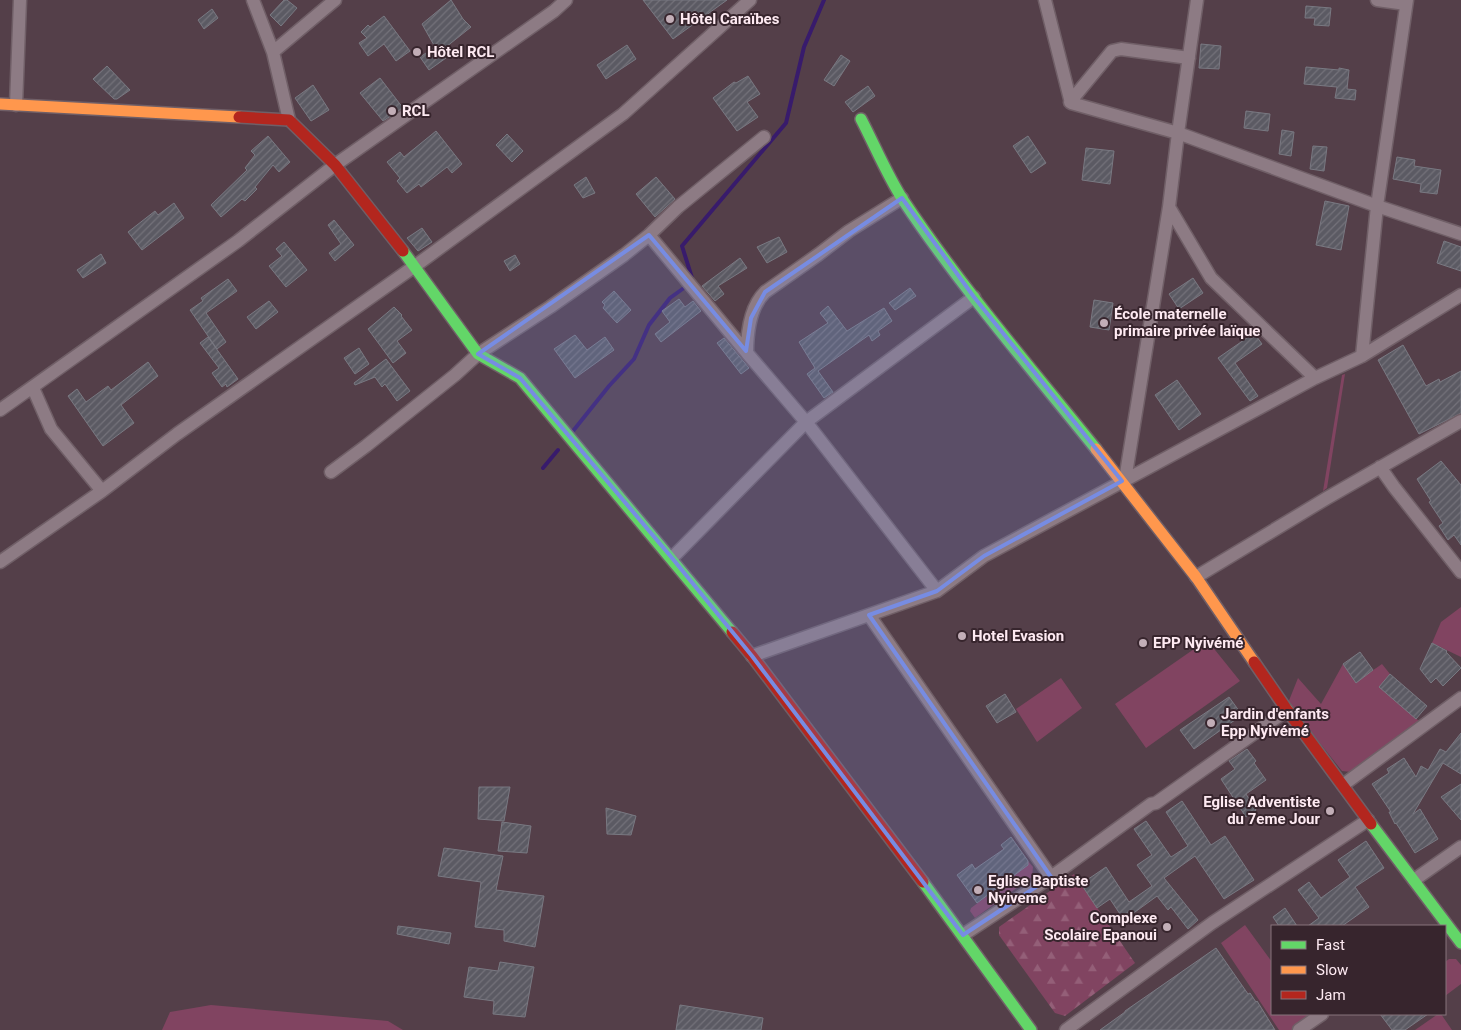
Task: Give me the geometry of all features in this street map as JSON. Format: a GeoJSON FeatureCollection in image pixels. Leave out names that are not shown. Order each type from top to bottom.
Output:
{"type":"FeatureCollection","features":[{"type":"Feature","properties":{"kind":"street"},"geometry":{"type":"LineString","coordinates":[[16,106],[20,0]]}},
{"type":"Feature","properties":{"kind":"street"},"geometry":{"type":"LineString","coordinates":[[253,0],[273,52],[288,120],[335,165],[416,266],[478,354],[520,378],[672,558],[752,656],[963,935],[1031,1030]]}},
{"type":"Feature","properties":{"kind":"street"},"geometry":{"type":"LineString","coordinates":[[273,52],[335,0]]}},
{"type":"Feature","properties":{"kind":"street"},"geometry":{"type":"LineString","coordinates":[[0,410],[238,241],[335,165],[566,0]]}},
{"type":"Feature","properties":{"kind":"street"},"geometry":{"type":"LineString","coordinates":[[0,562],[102,491],[177,434],[416,266],[623,114],[750,0]]}},
{"type":"Feature","properties":{"kind":"street"},"geometry":{"type":"LineString","coordinates":[[1045,0],[1070,102]]}},
{"type":"Feature","properties":{"kind":"street"},"geometry":{"type":"LineString","coordinates":[[1124,481],[1169,206],[1197,0]]}},
{"type":"Feature","properties":{"kind":"street"},"geometry":{"type":"LineString","coordinates":[[1362,356],[1377,206],[1407,2],[1378,0]]}},
{"type":"Feature","properties":{"kind":"street"},"geometry":{"type":"LineString","coordinates":[[1070,102],[1112,51],[1121,49],[1189,58]]}},
{"type":"Feature","properties":{"kind":"street"},"geometry":{"type":"LineString","coordinates":[[1070,102],[1178,133],[1377,206],[1461,234]]}},
{"type":"Feature","properties":{"kind":"street"},"geometry":{"type":"LineString","coordinates":[[0,104],[288,120]]}},
{"type":"Feature","properties":{"kind":"street"},"geometry":{"type":"LineString","coordinates":[[861,119],[902,198],[974,297],[1124,481],[1196,577],[1287,710],[1414,880],[1442,925]]}},
{"type":"Feature","properties":{"kind":"street"},"geometry":{"type":"LineString","coordinates":[[331,472],[366,446],[478,354],[550,307],[649,235],[678,207],[764,137]]}},
{"type":"Feature","properties":{"kind":"street"},"geometry":{"type":"LineString","coordinates":[[747,353],[749,328],[759,298],[764,292],[849,231],[902,198]]}},
{"type":"Feature","properties":{"kind":"street"},"geometry":{"type":"LineString","coordinates":[[1169,206],[1211,278],[1315,378]]}},
{"type":"Feature","properties":{"kind":"street"},"geometry":{"type":"LineString","coordinates":[[649,235],[806,422],[937,590]]}},
{"type":"Feature","properties":{"kind":"street"},"geometry":{"type":"LineString","coordinates":[[752,656],[937,590],[984,556],[1315,378],[1362,356],[1461,295]]}},
{"type":"Feature","properties":{"kind":"street"},"geometry":{"type":"LineString","coordinates":[[672,558],[806,422],[974,297]]}},
{"type":"Feature","properties":{"kind":"street"},"geometry":{"type":"LineString","coordinates":[[33,388],[52,429],[102,491]]}},
{"type":"Feature","properties":{"kind":"street"},"geometry":{"type":"LineString","coordinates":[[1196,577],[1461,421]]}},
{"type":"Feature","properties":{"kind":"street"},"geometry":{"type":"LineString","coordinates":[[1380,467],[1461,572]]}},
{"type":"Feature","properties":{"kind":"street"},"geometry":{"type":"LineString","coordinates":[[869,615],[1052,876]]}},
{"type":"Feature","properties":{"kind":"street"},"geometry":{"type":"LineString","coordinates":[[1343,785],[1461,698]]}},
{"type":"Feature","properties":{"kind":"street"},"geometry":{"type":"LineString","coordinates":[[963,935],[1052,876],[1151,804],[1156,804],[1287,710]]}},
{"type":"Feature","properties":{"kind":"street"},"geometry":{"type":"LineString","coordinates":[[1066,1030],[1212,923],[1368,820]]}},
{"type":"Feature","properties":{"kind":"street"},"geometry":{"type":"LineString","coordinates":[[1414,880],[1461,847]]}},
{"type":"Feature","properties":{"kind":"street"},"geometry":{"type":"LineString","coordinates":[[1446,931],[1461,936]]}},
{"type":"Feature","properties":{"kind":"street"},"geometry":{"type":"LineString","coordinates":[[1446,931],[1461,943]]}},
{"type":"Feature","properties":{"kind":"street"},"geometry":{"type":"LineString","coordinates":[[1299,1030],[1321,1015]]}},
{"type":"Feature","properties":{"kind":"street"},"geometry":{"type":"LineString","coordinates":[[1304,1030],[1325,1015]]}},
{"type":"Feature","properties":{"kind":"highlighted area"},"geometry":{"type":"Polygon","coordinates":[[[902,198],[974,297],[1122,481],[984,556],[937,591],[869,615],[1051,877],[963,935],[752,656],[672,558],[520,378],[478,354],[649,235],[746,351],[751,318],[765,292],[902,198]]]}},
{"type":"Feature","properties":{"kind":"green space"},"geometry":{"type":"Polygon","coordinates":[[[1345,374],[1327,488],[1323,491],[1342,375],[1345,374]]]}},
{"type":"Feature","properties":{"kind":"green space"},"geometry":{"type":"Polygon","coordinates":[[[1461,607],[1461,657],[1432,643],[1441,622],[1461,607]]]}},
{"type":"Feature","properties":{"kind":"green space"},"geometry":{"type":"Polygon","coordinates":[[[1207,640],[1240,681],[1146,748],[1115,704],[1207,640]]]}},
{"type":"Feature","properties":{"kind":"green space"},"geometry":{"type":"Polygon","coordinates":[[[1343,664],[1356,682],[1382,664],[1390,674],[1380,687],[1419,721],[1351,772],[1342,771],[1288,703],[1298,678],[1321,704],[1343,664]]]}},
{"type":"Feature","properties":{"kind":"green space"},"geometry":{"type":"Polygon","coordinates":[[[1061,678],[1082,708],[1037,742],[1016,709],[1061,678]]]}},
{"type":"Feature","properties":{"kind":"green space"},"geometry":{"type":"Polygon","coordinates":[[[1028,861],[1033,867],[1032,877],[975,918],[970,911],[971,908],[1028,865],[1028,861]]]}},
{"type":"Feature","properties":{"kind":"green space"},"geometry":{"type":"Polygon","coordinates":[[[1074,874],[1135,963],[1065,1016],[1055,1013],[999,935],[999,927],[1074,874]]]}},
{"type":"Feature","properties":{"kind":"green space"},"geometry":{"type":"Polygon","coordinates":[[[1245,925],[1271,961],[1271,1015],[1311,1016],[1293,1030],[1279,1030],[1221,943],[1245,925]]]}},
{"type":"Feature","properties":{"kind":"green space"},"geometry":{"type":"Polygon","coordinates":[[[1449,959],[1456,959],[1461,965],[1461,984],[1446,995],[1446,961],[1449,959]]]}},
{"type":"Feature","properties":{"kind":"green space"},"geometry":{"type":"Polygon","coordinates":[[[211,1005],[388,1021],[403,1030],[162,1030],[170,1012],[211,1005]]]}},
{"type":"Feature","properties":{"kind":"green space"},"geometry":{"type":"Polygon","coordinates":[[[1437,1015],[1442,1015],[1452,1030],[1415,1030],[1437,1015]]]}},
{"type":"Feature","properties":{"kind":"building"},"geometry":{"type":"Polygon","coordinates":[[[284,0],[287,0],[297,8],[281,26],[270,15],[284,0]]]}},
{"type":"Feature","properties":{"kind":"building"},"geometry":{"type":"Polygon","coordinates":[[[451,0],[463,19],[471,27],[441,51],[446,58],[429,70],[420,57],[435,47],[422,24],[451,0]]]}},
{"type":"Feature","properties":{"kind":"building"},"geometry":{"type":"Polygon","coordinates":[[[643,0],[727,0],[673,39],[643,0]]]}},
{"type":"Feature","properties":{"kind":"building"},"geometry":{"type":"Polygon","coordinates":[[[1306,6],[1331,8],[1329,26],[1314,25],[1315,18],[1305,18],[1306,6]]]}},
{"type":"Feature","properties":{"kind":"building"},"geometry":{"type":"Polygon","coordinates":[[[212,9],[218,18],[204,29],[198,20],[212,9]]]}},
{"type":"Feature","properties":{"kind":"building"},"geometry":{"type":"Polygon","coordinates":[[[384,16],[410,51],[396,61],[384,44],[368,56],[359,43],[367,38],[361,32],[368,25],[370,27],[384,16]]]}},
{"type":"Feature","properties":{"kind":"building"},"geometry":{"type":"Polygon","coordinates":[[[1201,44],[1221,46],[1219,69],[1199,68],[1201,44]]]}},
{"type":"Feature","properties":{"kind":"building"},"geometry":{"type":"Polygon","coordinates":[[[627,45],[636,59],[606,79],[597,65],[627,45]]]}},
{"type":"Feature","properties":{"kind":"building"},"geometry":{"type":"Polygon","coordinates":[[[841,55],[850,61],[834,86],[824,80],[841,55]]]}},
{"type":"Feature","properties":{"kind":"building"},"geometry":{"type":"Polygon","coordinates":[[[107,66],[130,90],[117,99],[114,99],[93,79],[107,66]]]}},
{"type":"Feature","properties":{"kind":"building"},"geometry":{"type":"Polygon","coordinates":[[[1306,67],[1349,70],[1347,89],[1356,90],[1355,100],[1335,98],[1337,87],[1304,84],[1306,67]]]}},
{"type":"Feature","properties":{"kind":"building"},"geometry":{"type":"Polygon","coordinates":[[[748,76],[760,94],[747,102],[758,117],[737,131],[713,98],[734,82],[736,83],[748,76]]]}},
{"type":"Feature","properties":{"kind":"building"},"geometry":{"type":"Polygon","coordinates":[[[380,78],[403,108],[383,121],[360,93],[380,78]]]}},
{"type":"Feature","properties":{"kind":"building"},"geometry":{"type":"Polygon","coordinates":[[[313,85],[329,110],[311,121],[295,98],[313,85]]]}},
{"type":"Feature","properties":{"kind":"building"},"geometry":{"type":"Polygon","coordinates":[[[868,86],[875,96],[853,112],[845,102],[868,86]]]}},
{"type":"Feature","properties":{"kind":"building"},"geometry":{"type":"Polygon","coordinates":[[[1246,111],[1270,114],[1268,131],[1244,128],[1246,111]]]}},
{"type":"Feature","properties":{"kind":"building"},"geometry":{"type":"Polygon","coordinates":[[[1282,130],[1294,132],[1291,156],[1279,154],[1282,130]]]}},
{"type":"Feature","properties":{"kind":"building"},"geometry":{"type":"Polygon","coordinates":[[[436,131],[462,164],[452,173],[447,167],[421,187],[419,184],[407,193],[397,181],[400,178],[387,162],[400,152],[404,157],[436,131]]]}},
{"type":"Feature","properties":{"kind":"building"},"geometry":{"type":"Polygon","coordinates":[[[507,134],[523,151],[512,162],[496,145],[507,134]]]}},
{"type":"Feature","properties":{"kind":"building"},"geometry":{"type":"Polygon","coordinates":[[[268,136],[290,162],[279,172],[273,165],[255,187],[257,189],[245,201],[242,199],[221,217],[211,205],[247,170],[245,168],[255,155],[251,151],[268,136]]]}},
{"type":"Feature","properties":{"kind":"building"},"geometry":{"type":"Polygon","coordinates":[[[1028,136],[1046,163],[1031,173],[1013,146],[1028,136]]]}},
{"type":"Feature","properties":{"kind":"building"},"geometry":{"type":"Polygon","coordinates":[[[1313,146],[1327,147],[1324,171],[1310,169],[1313,146]]]}},
{"type":"Feature","properties":{"kind":"building"},"geometry":{"type":"Polygon","coordinates":[[[1086,148],[1114,151],[1110,184],[1082,180],[1086,148]]]}},
{"type":"Feature","properties":{"kind":"building"},"geometry":{"type":"Polygon","coordinates":[[[1397,157],[1415,160],[1414,166],[1441,170],[1437,194],[1420,192],[1421,184],[1393,179],[1397,157]]]}},
{"type":"Feature","properties":{"kind":"building"},"geometry":{"type":"Polygon","coordinates":[[[586,177],[595,193],[583,198],[574,185],[586,177]]]}},
{"type":"Feature","properties":{"kind":"building"},"geometry":{"type":"Polygon","coordinates":[[[656,177],[675,199],[655,217],[636,194],[656,177]]]}},
{"type":"Feature","properties":{"kind":"building"},"geometry":{"type":"Polygon","coordinates":[[[1325,201],[1349,206],[1341,250],[1316,245],[1325,201]]]}},
{"type":"Feature","properties":{"kind":"building"},"geometry":{"type":"Polygon","coordinates":[[[174,203],[184,218],[142,250],[128,232],[155,211],[158,215],[174,203]]]}},
{"type":"Feature","properties":{"kind":"building"},"geometry":{"type":"Polygon","coordinates":[[[334,220],[354,245],[335,261],[329,253],[341,244],[328,225],[334,220]]]}},
{"type":"Feature","properties":{"kind":"building"},"geometry":{"type":"Polygon","coordinates":[[[422,228],[432,242],[418,251],[407,238],[422,228]]]}},
{"type":"Feature","properties":{"kind":"building"},"geometry":{"type":"Polygon","coordinates":[[[779,237],[787,252],[767,263],[757,247],[779,237]]]}},
{"type":"Feature","properties":{"kind":"building"},"geometry":{"type":"Polygon","coordinates":[[[1444,241],[1461,247],[1461,271],[1437,263],[1444,241]]]}},
{"type":"Feature","properties":{"kind":"building"},"geometry":{"type":"Polygon","coordinates":[[[284,242],[307,270],[286,287],[269,266],[282,256],[276,249],[284,242]]]}},
{"type":"Feature","properties":{"kind":"building"},"geometry":{"type":"Polygon","coordinates":[[[101,254],[106,263],[83,278],[77,270],[101,254]]]}},
{"type":"Feature","properties":{"kind":"building"},"geometry":{"type":"Polygon","coordinates":[[[515,255],[520,264],[510,271],[504,261],[515,255]]]}},
{"type":"Feature","properties":{"kind":"building"},"geometry":{"type":"Polygon","coordinates":[[[740,258],[747,268],[718,286],[724,294],[715,301],[702,286],[740,258]]]}},
{"type":"Feature","properties":{"kind":"building"},"geometry":{"type":"Polygon","coordinates":[[[1193,278],[1203,293],[1179,309],[1169,294],[1193,278]]]}},
{"type":"Feature","properties":{"kind":"building"},"geometry":{"type":"Polygon","coordinates":[[[228,279],[237,291],[206,313],[226,342],[217,349],[190,310],[203,301],[201,298],[228,279]]]}},
{"type":"Feature","properties":{"kind":"building"},"geometry":{"type":"Polygon","coordinates":[[[910,288],[916,296],[895,310],[889,303],[910,288]]]}},
{"type":"Feature","properties":{"kind":"building"},"geometry":{"type":"Polygon","coordinates":[[[614,291],[631,310],[617,323],[603,308],[605,305],[602,302],[614,291]]]}},
{"type":"Feature","properties":{"kind":"building"},"geometry":{"type":"Polygon","coordinates":[[[679,299],[685,307],[693,301],[701,311],[661,342],[655,334],[670,322],[662,311],[679,299]]]}},
{"type":"Feature","properties":{"kind":"building"},"geometry":{"type":"Polygon","coordinates":[[[1094,300],[1113,303],[1109,330],[1090,327],[1094,300]]]}},
{"type":"Feature","properties":{"kind":"building"},"geometry":{"type":"Polygon","coordinates":[[[269,301],[278,312],[256,329],[247,317],[269,301]]]}},
{"type":"Feature","properties":{"kind":"building"},"geometry":{"type":"Polygon","coordinates":[[[828,306],[847,331],[884,308],[892,321],[878,331],[880,335],[872,341],[869,335],[818,371],[833,392],[824,398],[807,374],[815,368],[799,342],[828,323],[820,313],[828,306]]]}},
{"type":"Feature","properties":{"kind":"building"},"geometry":{"type":"Polygon","coordinates":[[[394,307],[412,330],[397,341],[406,353],[393,363],[368,329],[394,307]]]}},
{"type":"Feature","properties":{"kind":"building"},"geometry":{"type":"Polygon","coordinates":[[[1254,333],[1262,344],[1235,363],[1258,396],[1250,401],[1218,358],[1254,333]]]}},
{"type":"Feature","properties":{"kind":"building"},"geometry":{"type":"Polygon","coordinates":[[[575,335],[587,350],[605,337],[614,350],[575,378],[554,349],[575,335]]]}},
{"type":"Feature","properties":{"kind":"building"},"geometry":{"type":"Polygon","coordinates":[[[208,337],[238,379],[227,387],[226,384],[222,387],[212,373],[219,368],[200,343],[208,337]]]}},
{"type":"Feature","properties":{"kind":"building"},"geometry":{"type":"Polygon","coordinates":[[[724,338],[749,368],[741,374],[717,343],[724,338]]]}},
{"type":"Feature","properties":{"kind":"building"},"geometry":{"type":"Polygon","coordinates":[[[1403,345],[1426,386],[1439,379],[1440,382],[1461,371],[1461,413],[1419,434],[1378,360],[1403,345]]]}},
{"type":"Feature","properties":{"kind":"building"},"geometry":{"type":"Polygon","coordinates":[[[359,348],[369,364],[355,374],[344,358],[359,348]]]}},
{"type":"Feature","properties":{"kind":"building"},"geometry":{"type":"Polygon","coordinates":[[[386,359],[410,391],[397,401],[385,384],[382,387],[375,377],[355,385],[354,383],[386,359]]]}},
{"type":"Feature","properties":{"kind":"building"},"geometry":{"type":"Polygon","coordinates":[[[148,362],[158,376],[121,405],[134,423],[103,446],[68,396],[77,389],[86,402],[108,386],[111,390],[148,362]]]}},
{"type":"Feature","properties":{"kind":"building"},"geometry":{"type":"Polygon","coordinates":[[[1177,380],[1201,414],[1179,430],[1155,395],[1177,380]]]}},
{"type":"Feature","properties":{"kind":"building"},"geometry":{"type":"Polygon","coordinates":[[[1441,461],[1461,485],[1461,545],[1454,535],[1448,540],[1439,526],[1443,523],[1417,479],[1441,461]]]}},
{"type":"Feature","properties":{"kind":"building"},"geometry":{"type":"Polygon","coordinates":[[[1432,643],[1447,651],[1461,668],[1443,686],[1436,678],[1431,683],[1420,669],[1432,643]]]}},
{"type":"Feature","properties":{"kind":"building"},"geometry":{"type":"Polygon","coordinates":[[[1360,652],[1373,670],[1356,683],[1343,664],[1360,652]]]}},
{"type":"Feature","properties":{"kind":"building"},"geometry":{"type":"Polygon","coordinates":[[[1390,674],[1427,706],[1416,719],[1379,687],[1390,674]]]}},
{"type":"Feature","properties":{"kind":"building"},"geometry":{"type":"Polygon","coordinates":[[[1005,694],[1016,712],[997,723],[986,706],[1005,694]]]}},
{"type":"Feature","properties":{"kind":"building","name":"Jardin d'enfants Epp Nyivémé"},"geometry":{"type":"Polygon","coordinates":[[[1229,697],[1242,715],[1194,749],[1180,730],[1229,697]]]}},
{"type":"Feature","properties":{"kind":"building"},"geometry":{"type":"Polygon","coordinates":[[[1461,733],[1461,774],[1443,763],[1413,814],[1420,809],[1438,839],[1415,853],[1395,824],[1389,812],[1391,812],[1372,784],[1389,773],[1387,769],[1404,758],[1416,777],[1421,766],[1428,770],[1440,749],[1446,752],[1461,733]]]}},
{"type":"Feature","properties":{"kind":"building"},"geometry":{"type":"Polygon","coordinates":[[[1247,749],[1266,780],[1246,794],[1256,810],[1246,817],[1221,779],[1235,769],[1229,761],[1247,749]]]}},
{"type":"Feature","properties":{"kind":"building"},"geometry":{"type":"Polygon","coordinates":[[[1461,784],[1461,820],[1441,797],[1461,784]]]}},
{"type":"Feature","properties":{"kind":"building"},"geometry":{"type":"Polygon","coordinates":[[[479,787],[510,787],[504,821],[478,819],[479,787]]]}},
{"type":"Feature","properties":{"kind":"building"},"geometry":{"type":"Polygon","coordinates":[[[1182,801],[1211,845],[1225,836],[1254,880],[1224,899],[1195,856],[1164,878],[1198,920],[1188,929],[1171,907],[1168,910],[1157,896],[1124,920],[1110,899],[1097,908],[1081,884],[1106,867],[1129,902],[1152,886],[1137,865],[1152,855],[1134,829],[1146,821],[1171,857],[1188,846],[1166,812],[1182,801]]]}},
{"type":"Feature","properties":{"kind":"building"},"geometry":{"type":"Polygon","coordinates":[[[606,808],[636,816],[631,835],[607,834],[606,808]]]}},
{"type":"Feature","properties":{"kind":"building"},"geometry":{"type":"Polygon","coordinates":[[[502,822],[531,826],[527,853],[498,851],[502,822]]]}},
{"type":"Feature","properties":{"kind":"building"},"geometry":{"type":"Polygon","coordinates":[[[1011,837],[1028,861],[1028,865],[977,903],[957,875],[972,864],[975,869],[1004,849],[1001,845],[1011,837]]]}},
{"type":"Feature","properties":{"kind":"building"},"geometry":{"type":"Polygon","coordinates":[[[1366,841],[1384,868],[1355,887],[1369,907],[1343,925],[1309,925],[1319,918],[1298,890],[1309,882],[1321,898],[1350,877],[1338,860],[1366,841]]]}},
{"type":"Feature","properties":{"kind":"building"},"geometry":{"type":"Polygon","coordinates":[[[444,848],[503,856],[496,890],[544,896],[535,947],[504,941],[504,930],[475,927],[481,882],[438,876],[444,848]]]}},
{"type":"Feature","properties":{"kind":"building"},"geometry":{"type":"Polygon","coordinates":[[[1285,908],[1296,925],[1278,925],[1273,917],[1285,908]]]}},
{"type":"Feature","properties":{"kind":"building"},"geometry":{"type":"Polygon","coordinates":[[[398,926],[451,933],[449,944],[397,934],[398,926]]]}},
{"type":"Feature","properties":{"kind":"building"},"geometry":{"type":"Polygon","coordinates":[[[1216,948],[1248,994],[1250,993],[1257,1001],[1275,1030],[1100,1030],[1125,1011],[1216,948]]]}},
{"type":"Feature","properties":{"kind":"building"},"geometry":{"type":"Polygon","coordinates":[[[500,962],[534,967],[525,1017],[493,1014],[494,1001],[464,997],[469,967],[498,971],[500,962]]]}},
{"type":"Feature","properties":{"kind":"building"},"geometry":{"type":"Polygon","coordinates":[[[680,1005],[763,1018],[761,1030],[676,1030],[680,1005]]]}},
{"type":"Feature","properties":{"kind":"building"},"geometry":{"type":"Polygon","coordinates":[[[1381,1015],[1427,1015],[1405,1030],[1392,1030],[1381,1015]]]}},
{"type":"Feature","properties":{"kind":"waterway"},"geometry":{"type":"LineString","coordinates":[[693,281],[682,246],[786,123],[804,47],[824,0]]}},
{"type":"Feature","properties":{"kind":"waterway"},"geometry":{"type":"LineString","coordinates":[[573,431],[609,386],[634,359],[649,325],[670,298],[688,285]]}},
{"type":"Feature","properties":{"kind":"waterway"},"geometry":{"type":"LineString","coordinates":[[543,468],[558,450]]}},
{"type":"Feature","properties":{"kind":"traffic: fast"},"geometry":{"type":"LineString","coordinates":[[861,119],[886,171],[925,232],[996,326],[1096,449]]}},
{"type":"Feature","properties":{"kind":"traffic: fast"},"geometry":{"type":"LineString","coordinates":[[403,251],[478,354],[520,378],[732,632]]}},
{"type":"Feature","properties":{"kind":"traffic: fast"},"geometry":{"type":"LineString","coordinates":[[1371,824],[1461,943]]}},
{"type":"Feature","properties":{"kind":"traffic: fast"},"geometry":{"type":"LineString","coordinates":[[923,882],[1031,1030]]}},
{"type":"Feature","properties":{"kind":"traffic: slow"},"geometry":{"type":"LineString","coordinates":[[0,104],[239,117]]}},
{"type":"Feature","properties":{"kind":"traffic: slow"},"geometry":{"type":"LineString","coordinates":[[1096,449],[1196,577],[1254,662]]}},
{"type":"Feature","properties":{"kind":"traffic: jam"},"geometry":{"type":"LineString","coordinates":[[239,117],[289,120],[335,165],[403,251]]}},
{"type":"Feature","properties":{"kind":"traffic: jam"},"geometry":{"type":"LineString","coordinates":[[732,632],[923,882]]}},
{"type":"Feature","properties":{"kind":"traffic: jam"},"geometry":{"type":"LineString","coordinates":[[1254,662],[1371,824]]}},
{"type":"Feature","properties":{"kind":"place","name":"Hôtel Caraïbes"},"geometry":{"type":"Point","coordinates":[670,19]}},
{"type":"Feature","properties":{"kind":"place","name":"Hôtel RCL"},"geometry":{"type":"Point","coordinates":[417,52]}},
{"type":"Feature","properties":{"kind":"place","name":"RCL"},"geometry":{"type":"Point","coordinates":[392,111]}},
{"type":"Feature","properties":{"kind":"place","name":"École maternelle primaire privée laïque"},"geometry":{"type":"Point","coordinates":[1104,323]}},
{"type":"Feature","properties":{"kind":"place","name":"Hotel Evasion"},"geometry":{"type":"Point","coordinates":[962,636]}},
{"type":"Feature","properties":{"kind":"place","name":"EPP Nyivémé"},"geometry":{"type":"Point","coordinates":[1143,643]}},
{"type":"Feature","properties":{"kind":"place","name":"Jardin d'enfants Epp Nyivémé"},"geometry":{"type":"Point","coordinates":[1211,723]}},
{"type":"Feature","properties":{"kind":"place","name":"Eglise Adventiste du 7eme Jour"},"geometry":{"type":"Point","coordinates":[1330,811]}},
{"type":"Feature","properties":{"kind":"place","name":"Eglise Baptiste Nyiveme"},"geometry":{"type":"Point","coordinates":[978,890]}},
{"type":"Feature","properties":{"kind":"place","name":"Complexe Scolaire Epanoui"},"geometry":{"type":"Point","coordinates":[1167,927]}}]}
